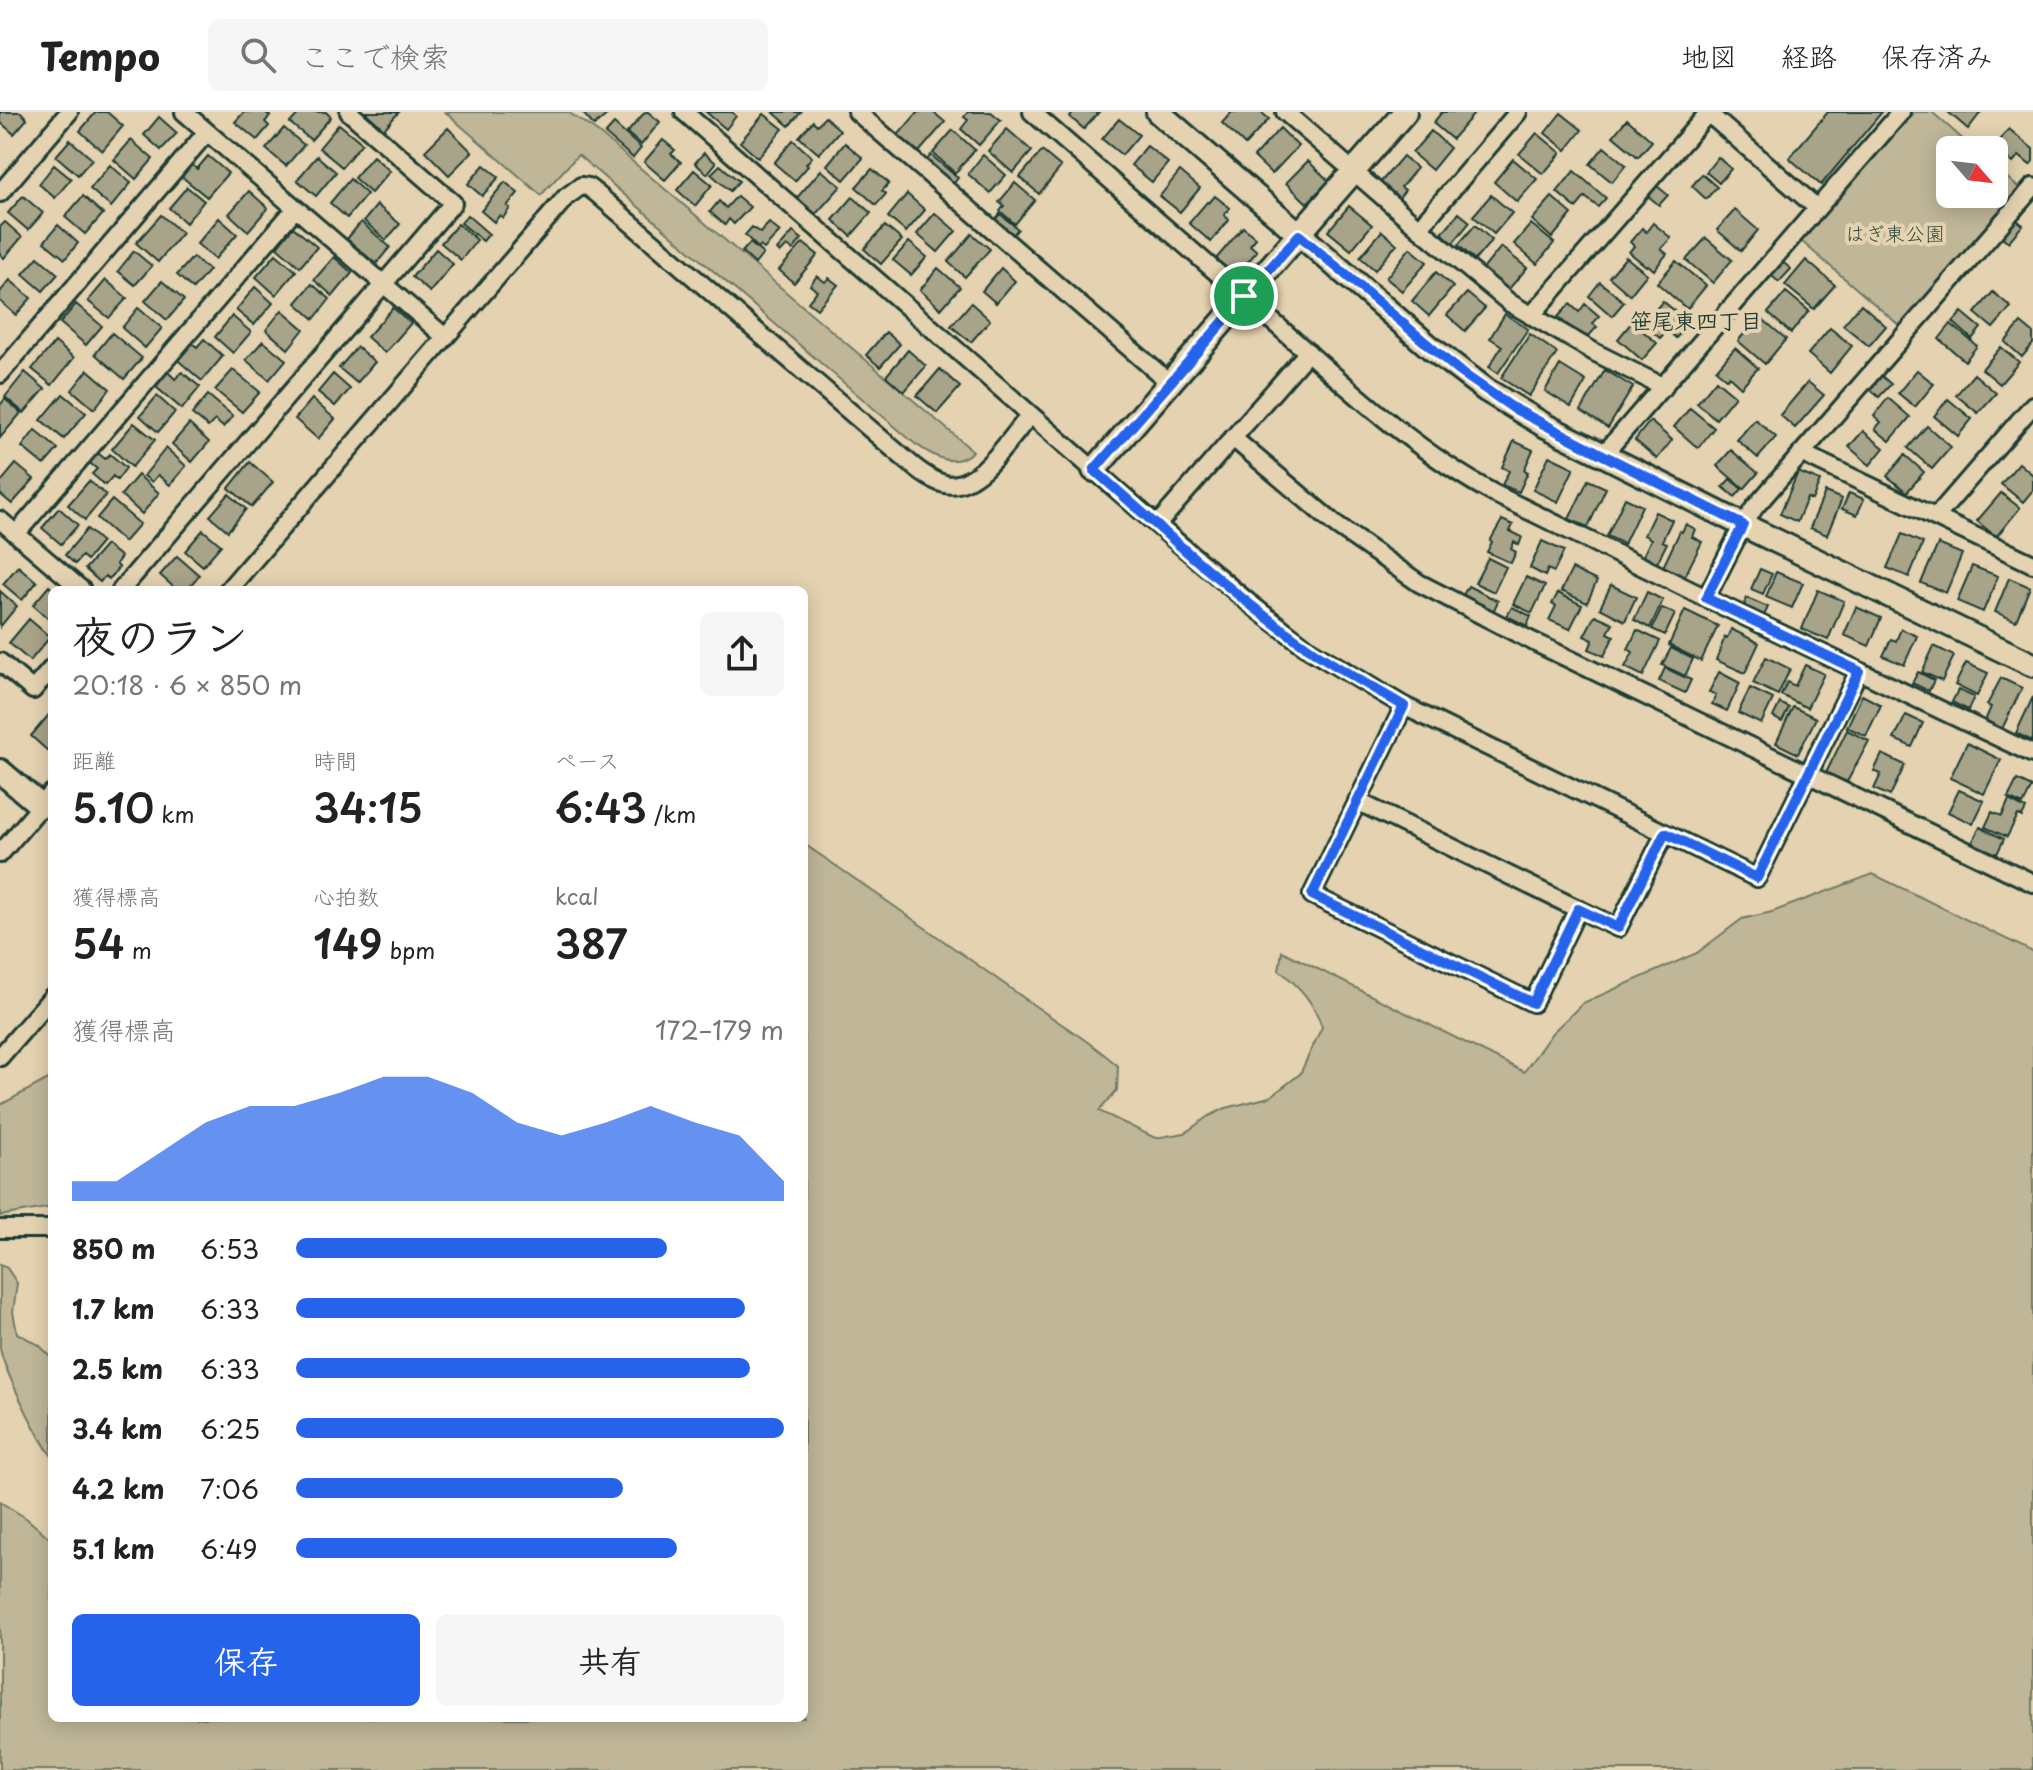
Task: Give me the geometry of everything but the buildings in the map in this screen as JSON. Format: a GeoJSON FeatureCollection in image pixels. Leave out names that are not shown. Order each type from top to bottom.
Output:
{"type":"FeatureCollection","features":[{"type":"Feature","properties":{"kind":"street"},"geometry":{"type":"LineString","coordinates":[[0,193],[69,112]]}},
{"type":"Feature","properties":{"kind":"street"},"geometry":{"type":"LineString","coordinates":[[184,112],[445,337]]}},
{"type":"Feature","properties":{"kind":"street"},"geometry":{"type":"LineString","coordinates":[[124,586],[453,203],[349,112]]}},
{"type":"Feature","properties":{"kind":"street"},"geometry":{"type":"LineString","coordinates":[[857,112],[1170,383]]}},
{"type":"Feature","properties":{"kind":"street"},"geometry":{"type":"LineString","coordinates":[[1032,112],[1308,352],[1415,441],[1468,479],[1706,598],[2033,754]]}},
{"type":"Feature","properties":{"kind":"street"},"geometry":{"type":"LineString","coordinates":[[1158,112],[1431,348],[1513,408],[1743,525],[2033,665]]}},
{"type":"Feature","properties":{"kind":"street"},"geometry":{"type":"LineString","coordinates":[[1285,112],[1496,293],[1596,353],[1664,387]]}},
{"type":"Feature","properties":{"kind":"street"},"geometry":{"type":"LineString","coordinates":[[1094,470],[1405,112]]}},
{"type":"Feature","properties":{"kind":"street"},"geometry":{"type":"LineString","coordinates":[[1419,228],[1518,112]]}},
{"type":"Feature","properties":{"kind":"street"},"geometry":{"type":"LineString","coordinates":[[1603,455],[1901,112]]}},
{"type":"Feature","properties":{"kind":"street"},"geometry":{"type":"LineString","coordinates":[[688,113],[1030,415],[1223,582],[1288,634],[1404,706],[1757,878],[1859,671]]}},
{"type":"Feature","properties":{"kind":"street"},"geometry":{"type":"LineString","coordinates":[[1531,316],[1709,113],[1817,208]]}},
{"type":"Feature","properties":{"kind":"street"},"geometry":{"type":"LineString","coordinates":[[0,374],[207,132]]}},
{"type":"Feature","properties":{"kind":"street"},"geometry":{"type":"LineString","coordinates":[[231,586],[566,197],[581,186],[596,193],[898,453],[939,482],[953,485],[973,478],[986,468],[1030,415]]}},
{"type":"Feature","properties":{"kind":"street"},"geometry":{"type":"LineString","coordinates":[[1706,598],[1755,507],[2033,187]]}},
{"type":"Feature","properties":{"kind":"street"},"geometry":{"type":"LineString","coordinates":[[16,534],[295,209]]}},
{"type":"Feature","properties":{"kind":"street"},"geometry":{"type":"LineString","coordinates":[[1157,525],[1308,352]]}},
{"type":"Feature","properties":{"kind":"street"},"geometry":{"type":"LineString","coordinates":[[1936,517],[2033,405]]}},
{"type":"Feature","properties":{"kind":"street"},"geometry":{"type":"LineString","coordinates":[[1233,438],[1337,526],[1419,583],[1532,641],[2033,883]]}},
{"type":"Feature","properties":{"kind":"street"},"geometry":{"type":"LineString","coordinates":[[1801,453],[2033,564]]}},
{"type":"Feature","properties":{"kind":"street"},"geometry":{"type":"LineString","coordinates":[[0,520],[77,586]]}},
{"type":"Feature","properties":{"kind":"street"},"geometry":{"type":"LineString","coordinates":[[0,662],[33,690],[48,673]]}},
{"type":"Feature","properties":{"kind":"street"},"geometry":{"type":"LineString","coordinates":[[1404,706],[1312,895],[1533,1003],[1578,909]]}},
{"type":"Feature","properties":{"kind":"street"},"geometry":{"type":"LineString","coordinates":[[0,771],[46,800],[0,854]]}},
{"type":"Feature","properties":{"kind":"street"},"geometry":{"type":"LineString","coordinates":[[1357,801],[1618,928],[1665,833]]}},
{"type":"Feature","properties":{"kind":"street"},"geometry":{"type":"LineString","coordinates":[[0,1057],[48,1002]]}},
{"type":"Feature","properties":{"kind":"street"},"geometry":{"type":"LineString","coordinates":[[0,1229],[48,1229]]}},
{"type":"Feature","properties":{"kind":"green space"},"geometry":{"type":"Polygon","coordinates":[[[445,112],[568,112],[599,133],[973,451],[958,460],[943,459],[914,443],[578,155],[541,195],[445,112]]]}},
{"type":"Feature","properties":{"kind":"green space","name":"はぎ東公園"},"geometry":{"type":"Polygon","coordinates":[[[1914,112],[1932,112],[1959,136],[1936,136],[1936,208],[2005,208],[1900,326],[1801,241],[1914,112]]]}},
{"type":"Feature","properties":{"kind":"green space","name":"はぎ東公園"},"geometry":{"type":"Polygon","coordinates":[[[2008,178],[2021,190],[2008,205],[2008,178]]]}},
{"type":"Feature","properties":{"kind":"green space"},"geometry":{"type":"Polygon","coordinates":[[[808,847],[1084,1039],[1118,1066],[1117,1090],[1099,1111],[1155,1138],[1185,1133],[1226,1108],[1270,1097],[1300,1074],[1322,1027],[1305,995],[1279,970],[1282,951],[1524,1072],[1552,1033],[1583,1003],[1697,953],[1742,919],[1772,912],[1873,874],[2033,952],[2033,1770],[0,1770],[0,1502],[48,1537],[48,1722],[808,1722],[808,847]]]}},
{"type":"Feature","properties":{"kind":"green space"},"geometry":{"type":"Polygon","coordinates":[[[48,1079],[48,1208],[0,1216],[0,1105],[48,1079]]]}},
{"type":"Feature","properties":{"kind":"green space"},"geometry":{"type":"Polygon","coordinates":[[[0,1265],[7,1268],[17,1283],[13,1312],[17,1333],[39,1345],[48,1354],[48,1450],[22,1404],[0,1348],[0,1265]]]}},
{"type":"Feature","properties":{"kind":"district","name":"笹尾東四丁目"},"geometry":{"type":"Point","coordinates":[1696,321]}},
{"type":"Feature","properties":{"kind":"route"},"geometry":{"type":"LineString","coordinates":[[1299,235],[1459,371],[1513,408],[1743,525],[1706,598],[1859,671],[1757,878],[1665,833],[1618,928],[1578,909],[1533,1003],[1312,895],[1404,706],[1310,650],[1267,618],[1094,470],[1244,296],[1299,235]]}}]}
